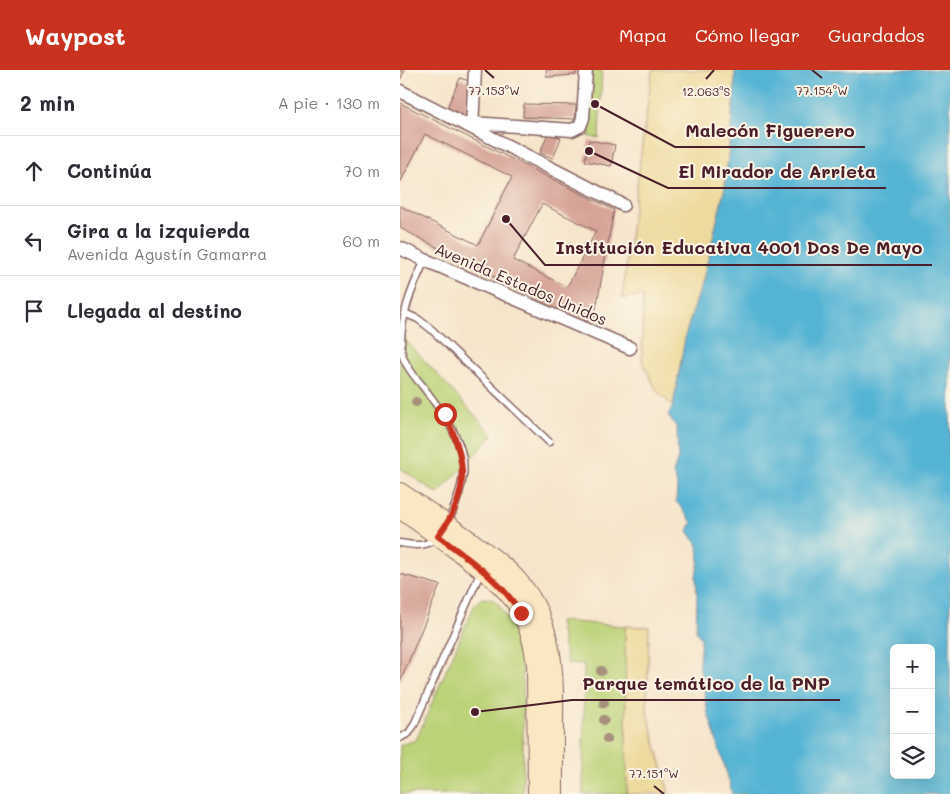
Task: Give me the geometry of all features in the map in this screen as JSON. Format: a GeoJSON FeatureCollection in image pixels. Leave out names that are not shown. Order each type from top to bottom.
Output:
{"type":"FeatureCollection","features":[{"type":"Feature","properties":{"kind":"main road"},"geometry":{"type":"LineString","coordinates":[[400,492],[443,530],[481,570],[497,582],[510,596],[521,613],[534,646],[536,665],[538,699],[537,794]]}},
{"type":"Feature","properties":{"kind":"main road"},"geometry":{"type":"LineString","coordinates":[[400,509],[443,530],[504,566],[532,598],[548,636],[553,660],[555,685],[554,794]]}},
{"type":"Feature","properties":{"kind":"street"},"geometry":{"type":"LineString","coordinates":[[472,125],[475,70]]}},
{"type":"Feature","properties":{"kind":"street"},"geometry":{"type":"LineString","coordinates":[[472,125],[572,130],[580,126],[583,118],[586,70]]}},
{"type":"Feature","properties":{"kind":"street"},"geometry":{"type":"LineString","coordinates":[[400,91],[472,125],[623,205]]}},
{"type":"Feature","properties":{"kind":"street","name":"Avenida Estados Unidos"},"geometry":{"type":"LineString","coordinates":[[400,248],[630,348]]}},
{"type":"Feature","properties":{"kind":"lane"},"geometry":{"type":"LineString","coordinates":[[400,543],[420,546],[430,543],[443,530],[459,497],[464,473],[456,437],[445,414],[411,372],[401,350],[404,313],[424,260]]}},
{"type":"Feature","properties":{"kind":"lane"},"geometry":{"type":"LineString","coordinates":[[404,313],[418,319],[431,329],[549,442]]}},
{"type":"Feature","properties":{"kind":"lane"},"geometry":{"type":"LineString","coordinates":[[400,738],[409,733],[414,725],[481,570]]}},
{"type":"Feature","properties":{"kind":"green space"},"geometry":{"type":"Polygon","coordinates":[[[592,70],[602,70],[599,138],[589,137],[592,70]]]}},
{"type":"Feature","properties":{"kind":"green space"},"geometry":{"type":"Polygon","coordinates":[[[400,334],[493,435],[438,494],[400,468],[400,334]]]}},
{"type":"Feature","properties":{"kind":"green space"},"geometry":{"type":"Polygon","coordinates":[[[482,598],[492,599],[499,605],[512,626],[521,656],[523,684],[523,794],[400,794],[400,745],[416,740],[475,604],[482,598]]]}},
{"type":"Feature","properties":{"kind":"green space"},"geometry":{"type":"Polygon","coordinates":[[[559,621],[625,626],[627,794],[583,794],[584,664],[567,663],[559,621]]]}},
{"type":"Feature","properties":{"kind":"sand"},"geometry":{"type":"Polygon","coordinates":[[[652,70],[735,70],[725,187],[703,280],[686,333],[673,406],[657,391],[642,361],[643,296],[622,298],[652,70]]]}},
{"type":"Feature","properties":{"kind":"sand"},"geometry":{"type":"Polygon","coordinates":[[[625,626],[649,627],[647,712],[669,794],[627,794],[625,626]]]}},
{"type":"Feature","properties":{"kind":"water"},"geometry":{"type":"Polygon","coordinates":[[[735,70],[950,70],[950,794],[732,794],[708,713],[699,664],[701,638],[696,632],[698,545],[688,531],[692,522],[676,501],[677,485],[673,473],[678,458],[677,428],[668,415],[673,406],[686,333],[703,280],[725,187],[735,70]]]}},
{"type":"Feature","properties":{"kind":"building"},"geometry":{"type":"Polygon","coordinates":[[[400,70],[405,70],[400,80],[400,70]]]}},
{"type":"Feature","properties":{"kind":"building"},"geometry":{"type":"Polygon","coordinates":[[[546,70],[576,70],[576,75],[547,77],[546,70]]]}},
{"type":"Feature","properties":{"kind":"building"},"geometry":{"type":"Polygon","coordinates":[[[460,78],[469,81],[465,119],[446,110],[460,78]]]}},
{"type":"Feature","properties":{"kind":"building"},"geometry":{"type":"Polygon","coordinates":[[[400,103],[614,210],[594,320],[579,321],[400,228],[400,206],[478,245],[512,177],[425,134],[400,183],[400,103]],[[542,204],[513,260],[567,287],[596,231],[542,204]]]}},
{"type":"Feature","properties":{"kind":"building"},"geometry":{"type":"Polygon","coordinates":[[[524,104],[576,105],[575,119],[523,117],[524,104]]]}},
{"type":"Feature","properties":{"kind":"building"},"geometry":{"type":"Polygon","coordinates":[[[487,125],[503,130],[501,137],[487,132],[487,125]]]}},
{"type":"Feature","properties":{"kind":"building"},"geometry":{"type":"Polygon","coordinates":[[[548,133],[561,138],[553,158],[540,153],[548,133]]]}},
{"type":"Feature","properties":{"kind":"building"},"geometry":{"type":"Polygon","coordinates":[[[589,140],[615,145],[611,166],[585,161],[589,140]]]}},
{"type":"Feature","properties":{"kind":"building"},"geometry":{"type":"Polygon","coordinates":[[[400,574],[440,585],[400,682],[400,574]]]}},
{"type":"Feature","properties":{"kind":"place","name":"Malecón Figuerero"},"geometry":{"type":"Point","coordinates":[595,104]}},
{"type":"Feature","properties":{"kind":"place","name":"El Mirador de Arrieta"},"geometry":{"type":"Point","coordinates":[589,151]}},
{"type":"Feature","properties":{"kind":"place","name":"Institución Educativa 4001 Dos De Mayo"},"geometry":{"type":"Point","coordinates":[506,219]}},
{"type":"Feature","properties":{"kind":"place","name":"Parque temático de la PNP"},"geometry":{"type":"Point","coordinates":[475,712]}},
{"type":"Feature","properties":{"kind":"route"},"geometry":{"type":"LineString","coordinates":[[445,414],[456,437],[464,473],[459,497],[448,524],[438,536],[497,582],[510,596],[521,613]]}}]}
